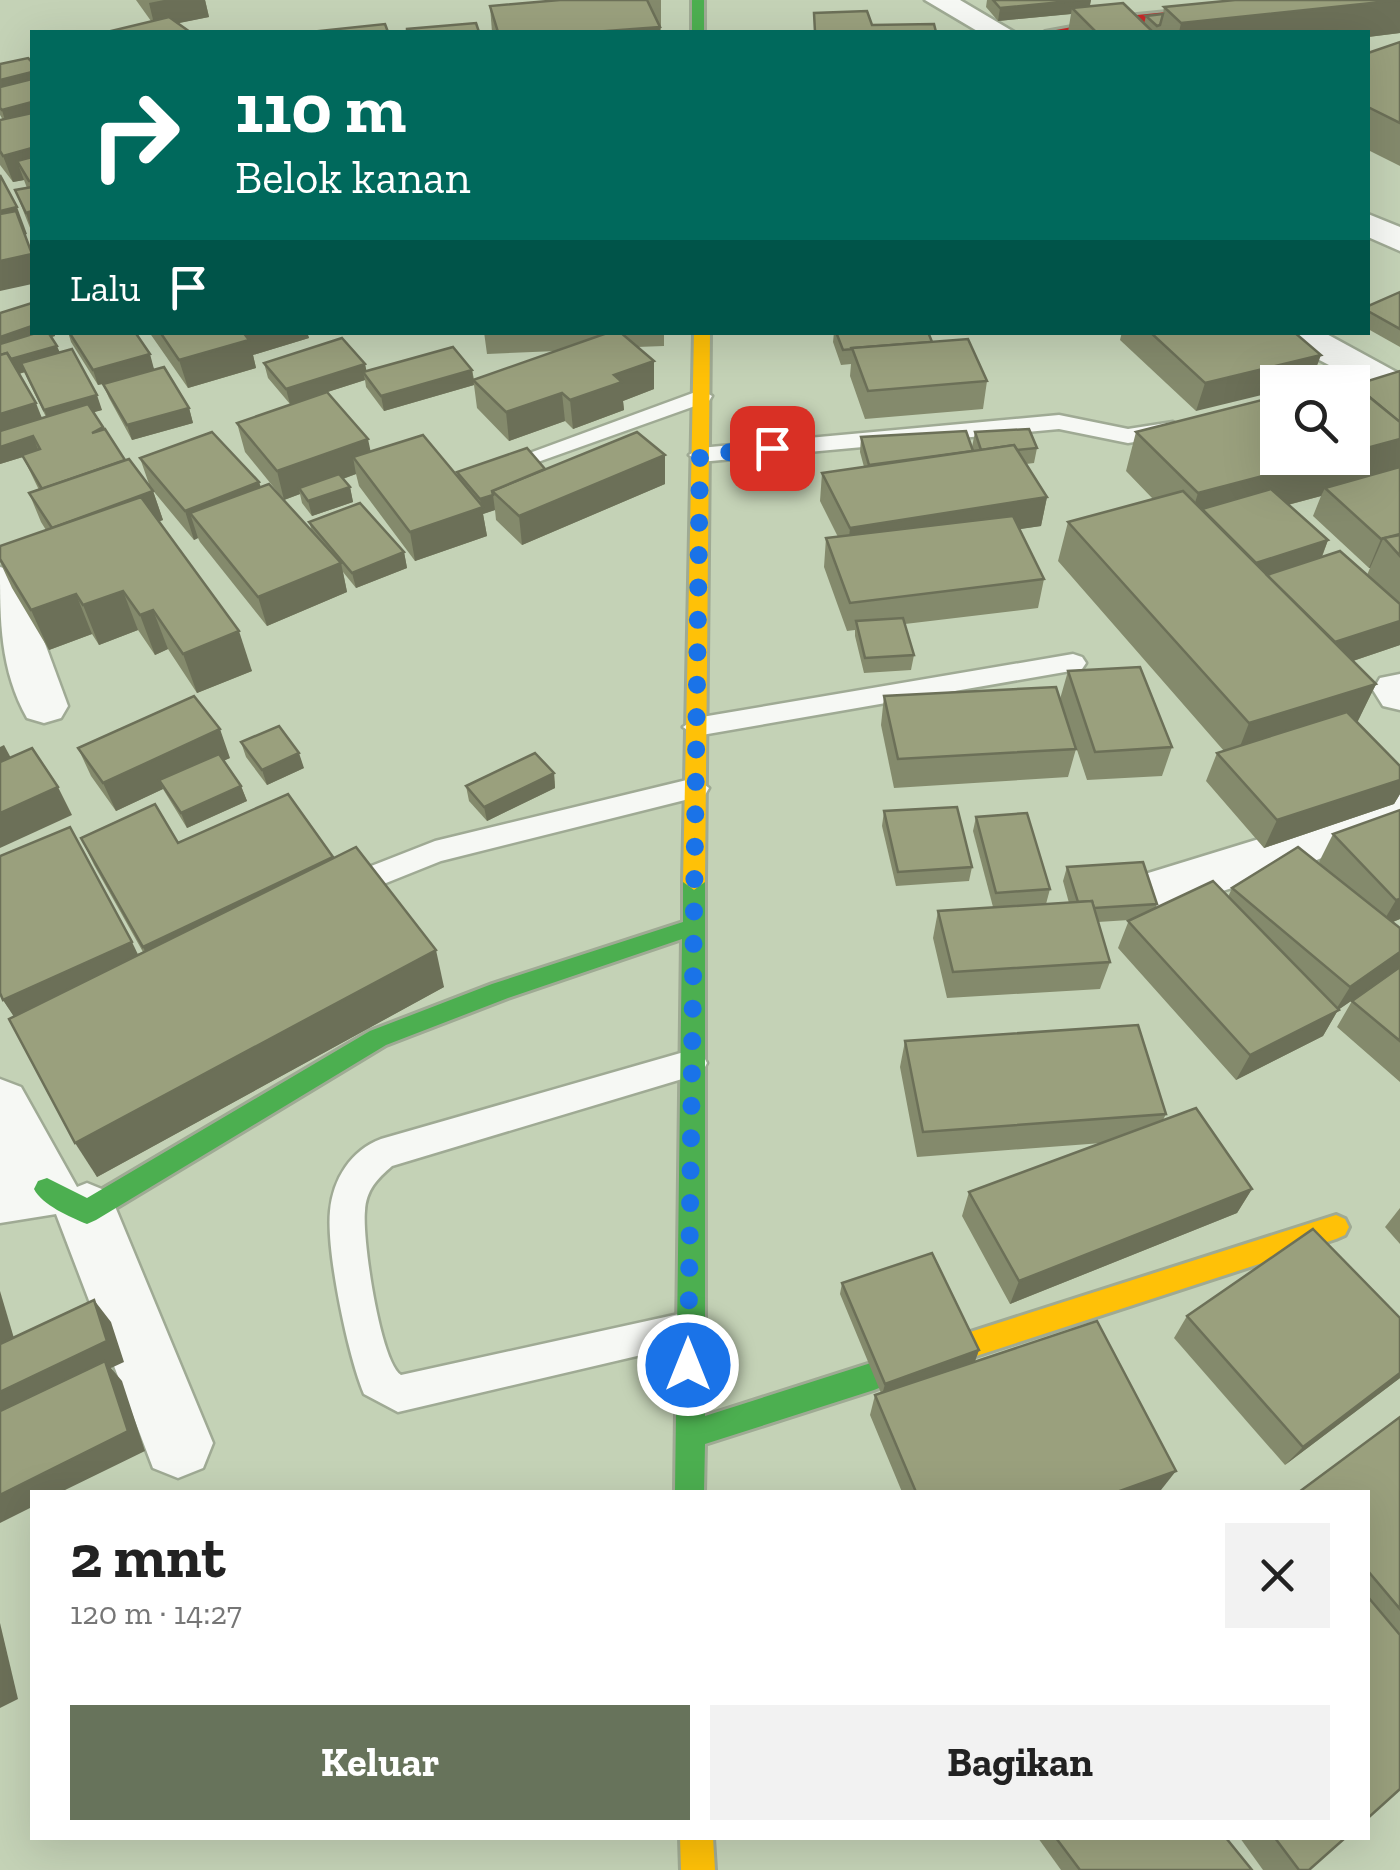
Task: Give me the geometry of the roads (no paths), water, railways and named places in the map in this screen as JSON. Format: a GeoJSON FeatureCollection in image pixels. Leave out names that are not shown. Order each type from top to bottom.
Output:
{"type":"FeatureCollection","features":[{"type":"Feature","properties":{"kind":"main road"},"geometry":{"type":"LineString","coordinates":[[698,0],[698,30]]}},
{"type":"Feature","properties":{"kind":"main road"},"geometry":{"type":"LineString","coordinates":[[1063,30],[1137,18],[1323,0]]}},
{"type":"Feature","properties":{"kind":"main road"},"geometry":{"type":"LineString","coordinates":[[690,1490],[688,1330],[702,335]]}},
{"type":"Feature","properties":{"kind":"main road"},"geometry":{"type":"LineString","coordinates":[[45,1199],[378,1038],[500,990],[693,927]]}},
{"type":"Feature","properties":{"kind":"main road"},"geometry":{"type":"LineString","coordinates":[[967,1346],[1336,1228]]}},
{"type":"Feature","properties":{"kind":"main road"},"geometry":{"type":"LineString","coordinates":[[689,1435],[874,1376]]}},
{"type":"Feature","properties":{"kind":"main road"},"geometry":{"type":"LineString","coordinates":[[697,1840],[698,1870]]}},
{"type":"Feature","properties":{"kind":"street"},"geometry":{"type":"LineString","coordinates":[[938,0],[996,30]]}},
{"type":"Feature","properties":{"kind":"street"},"geometry":{"type":"LineString","coordinates":[[1370,225],[1400,241]]}},
{"type":"Feature","properties":{"kind":"street"},"geometry":{"type":"LineString","coordinates":[[1299,335],[1400,390]]}},
{"type":"Feature","properties":{"kind":"street"},"geometry":{"type":"LineString","coordinates":[[0,581],[44,706]]}},
{"type":"Feature","properties":{"kind":"street"},"geometry":{"type":"LineString","coordinates":[[1164,889],[1400,806]]}},
{"type":"Feature","properties":{"kind":"street"},"geometry":{"type":"LineString","coordinates":[[0,1105],[45,1199],[178,1443]]}},
{"type":"Feature","properties":{"kind":"lane"},"geometry":{"type":"LineString","coordinates":[[527,458],[701,396]]}},
{"type":"Feature","properties":{"kind":"lane"},"geometry":{"type":"LineString","coordinates":[[700,455],[1059,422],[1141,436],[1197,424]]}},
{"type":"Feature","properties":{"kind":"lane"},"geometry":{"type":"LineString","coordinates":[[696,727],[1073,663]]}},
{"type":"Feature","properties":{"kind":"lane"},"geometry":{"type":"LineString","coordinates":[[371,878],[435,852],[695,788]]}},
{"type":"Feature","properties":{"kind":"lane"},"geometry":{"type":"LineString","coordinates":[[688,1330],[398,1394],[376,1381],[365,1346],[347,1212],[356,1177],[381,1154],[691,1063]]}}]}
